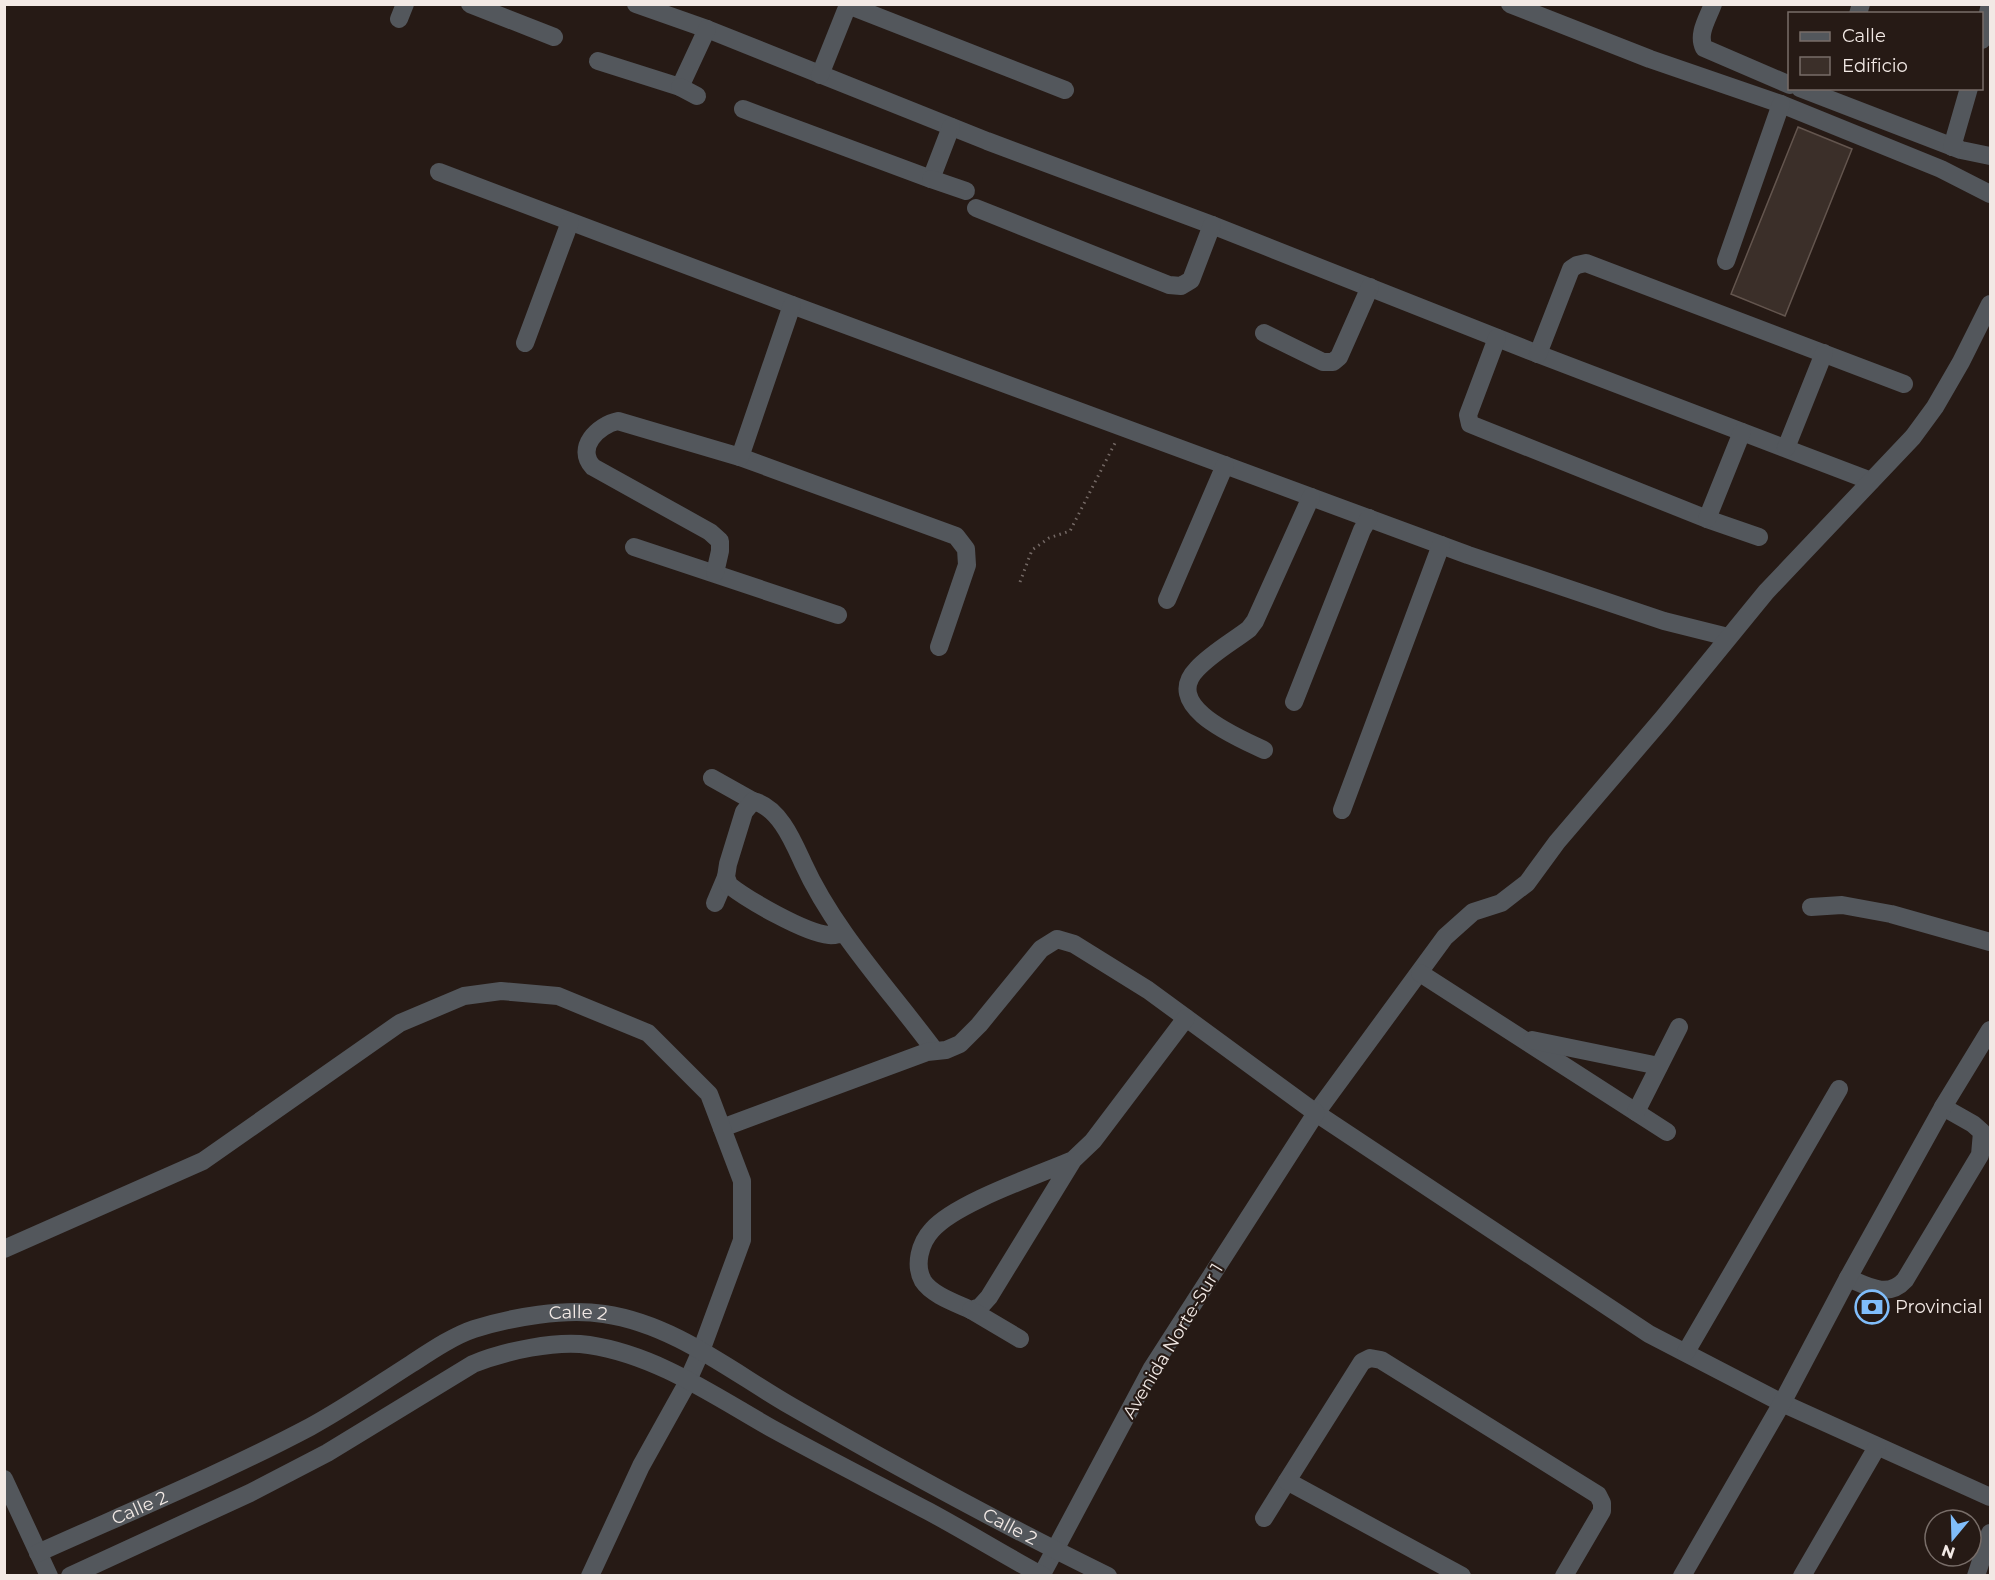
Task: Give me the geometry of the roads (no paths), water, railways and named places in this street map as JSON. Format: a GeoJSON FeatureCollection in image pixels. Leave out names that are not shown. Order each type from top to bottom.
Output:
{"type":"FeatureCollection","features":[{"type":"Feature","properties":{"kind":"street"},"geometry":{"type":"LineString","coordinates":[[470,4],[554,36]]}},
{"type":"Feature","properties":{"kind":"street"},"geometry":{"type":"LineString","coordinates":[[636,4],[707,29],[951,127],[1212,225],[1538,354],[1870,481]]}},
{"type":"Feature","properties":{"kind":"street"},"geometry":{"type":"LineString","coordinates":[[1510,4],[1650,59],[1781,104],[1941,169],[1990,194]]}},
{"type":"Feature","properties":{"kind":"street"},"geometry":{"type":"LineString","coordinates":[[1713,4],[1701,35],[1704,48],[1788,84]]}},
{"type":"Feature","properties":{"kind":"street"},"geometry":{"type":"LineString","coordinates":[[1983,36],[1990,4]]}},
{"type":"Feature","properties":{"kind":"street"},"geometry":{"type":"LineString","coordinates":[[820,75],[847,5],[1065,90]]}},
{"type":"Feature","properties":{"kind":"street"},"geometry":{"type":"LineString","coordinates":[[680,87],[707,29]]}},
{"type":"Feature","properties":{"kind":"street"},"geometry":{"type":"LineString","coordinates":[[598,61],[680,87],[697,96]]}},
{"type":"Feature","properties":{"kind":"street"},"geometry":{"type":"LineString","coordinates":[[1952,147],[1968,90]]}},
{"type":"Feature","properties":{"kind":"street"},"geometry":{"type":"LineString","coordinates":[[1824,93],[1952,147],[1990,156]]}},
{"type":"Feature","properties":{"kind":"street"},"geometry":{"type":"LineString","coordinates":[[1726,261],[1781,104]]}},
{"type":"Feature","properties":{"kind":"street"},"geometry":{"type":"LineString","coordinates":[[743,108],[966,191]]}},
{"type":"Feature","properties":{"kind":"street"},"geometry":{"type":"LineString","coordinates":[[931,178],[951,127]]}},
{"type":"Feature","properties":{"kind":"street"},"geometry":{"type":"LineString","coordinates":[[439,172],[1123,428],[1441,544],[1664,621],[1728,637]]}},
{"type":"Feature","properties":{"kind":"street"},"geometry":{"type":"LineString","coordinates":[[976,208],[1168,285],[1181,286],[1191,280],[1212,225]]}},
{"type":"Feature","properties":{"kind":"street"},"geometry":{"type":"LineString","coordinates":[[525,343],[570,222]]}},
{"type":"Feature","properties":{"kind":"street"},"geometry":{"type":"LineString","coordinates":[[1538,354],[1571,269],[1576,265],[1586,263],[1904,384]]}},
{"type":"Feature","properties":{"kind":"street"},"geometry":{"type":"LineString","coordinates":[[1264,333],[1323,362],[1333,362],[1339,357],[1370,287]]}},
{"type":"Feature","properties":{"kind":"street","name":"Avenida Norte-Sur 1"},"geometry":{"type":"LineString","coordinates":[[1042,1575],[1152,1368],[1316,1113],[1445,937],[1473,912],[1501,903],[1527,883],[1557,842],[1766,592],[1913,437],[1935,406],[1966,354],[1990,304]]}},
{"type":"Feature","properties":{"kind":"street"},"geometry":{"type":"LineString","coordinates":[[740,457],[792,305]]}},
{"type":"Feature","properties":{"kind":"street"},"geometry":{"type":"LineString","coordinates":[[1497,338],[1468,415],[1470,424],[1707,519],[1759,537]]}},
{"type":"Feature","properties":{"kind":"street"},"geometry":{"type":"LineString","coordinates":[[1786,448],[1824,353]]}},
{"type":"Feature","properties":{"kind":"street"},"geometry":{"type":"LineString","coordinates":[[715,573],[720,541],[710,532],[593,468],[588,462],[586,449],[594,433],[602,426],[618,421],[740,457],[956,536],[966,549],[967,564],[939,647]]}},
{"type":"Feature","properties":{"kind":"street"},"geometry":{"type":"LineString","coordinates":[[1707,519],[1742,432]]}},
{"type":"Feature","properties":{"kind":"street"},"geometry":{"type":"LineString","coordinates":[[1167,600],[1225,465]]}},
{"type":"Feature","properties":{"kind":"street"},"geometry":{"type":"LineString","coordinates":[[1264,750],[1214,723],[1193,706],[1187,696],[1187,687],[1195,670],[1249,629],[1255,621],[1311,497]]}},
{"type":"Feature","properties":{"kind":"street"},"geometry":{"type":"LineString","coordinates":[[1294,702],[1362,530],[1369,518]]}},
{"type":"Feature","properties":{"kind":"street"},"geometry":{"type":"LineString","coordinates":[[1342,810],[1441,544]]}},
{"type":"Feature","properties":{"kind":"street"},"geometry":{"type":"LineString","coordinates":[[634,546],[838,615]]}},
{"type":"Feature","properties":{"kind":"street"},"geometry":{"type":"LineString","coordinates":[[712,778],[753,801],[761,803],[784,826],[843,933],[935,1051]]}},
{"type":"Feature","properties":{"kind":"street"},"geometry":{"type":"LineString","coordinates":[[715,903],[726,876],[744,812],[753,801]]}},
{"type":"Feature","properties":{"kind":"street"},"geometry":{"type":"LineString","coordinates":[[726,876],[729,885],[739,894],[775,914],[829,935],[843,933]]}},
{"type":"Feature","properties":{"kind":"street"},"geometry":{"type":"LineString","coordinates":[[1811,907],[1842,905],[1891,914],[1990,942]]}},
{"type":"Feature","properties":{"kind":"street"},"geometry":{"type":"LineString","coordinates":[[722,1128],[927,1052],[946,1050],[960,1044],[979,1025],[1041,950],[1057,939],[1074,944],[1148,990],[1316,1113],[1649,1334],[1782,1403],[1990,1497]]}},
{"type":"Feature","properties":{"kind":"street"},"geometry":{"type":"LineString","coordinates":[[1420,973],[1667,1132]]}},
{"type":"Feature","properties":{"kind":"street"},"geometry":{"type":"LineString","coordinates":[[4,1250],[203,1161],[400,1023],[464,996],[501,991],[558,996],[648,1033],[709,1094],[742,1181],[742,1240],[688,1380],[641,1466],[590,1575]]}},
{"type":"Feature","properties":{"kind":"street"},"geometry":{"type":"LineString","coordinates":[[970,1310],[980,1307],[989,1297],[1073,1160],[1093,1141],[1186,1018]]}},
{"type":"Feature","properties":{"kind":"street"},"geometry":{"type":"LineString","coordinates":[[1636,1112],[1679,1027]]}},
{"type":"Feature","properties":{"kind":"street"},"geometry":{"type":"LineString","coordinates":[[1682,1575],[1782,1403],[1943,1107],[1990,1030]]}},
{"type":"Feature","properties":{"kind":"street"},"geometry":{"type":"LineString","coordinates":[[1522,1038],[1659,1066]]}},
{"type":"Feature","properties":{"kind":"street"},"geometry":{"type":"LineString","coordinates":[[1686,1352],[1839,1089]]}},
{"type":"Feature","properties":{"kind":"street"},"geometry":{"type":"LineString","coordinates":[[1848,1278],[1882,1291],[1892,1290],[1899,1286],[1905,1280],[1980,1155],[1982,1132],[1973,1124],[1943,1107]]}},
{"type":"Feature","properties":{"kind":"street"},"geometry":{"type":"LineString","coordinates":[[1020,1339],[936,1292],[924,1282],[917,1266],[920,1251],[932,1230],[956,1212],[1073,1160]]}},
{"type":"Feature","properties":{"kind":"street"},"geometry":{"type":"LineString","coordinates":[[1019,1183],[1036,1191],[1041,1197],[1043,1210]]}},
{"type":"Feature","properties":{"kind":"street","name":"Calle 2"},"geometry":{"type":"LineString","coordinates":[[38,1553],[225,1470],[351,1404],[430,1352],[472,1330],[524,1318],[574,1311],[605,1314],[637,1322],[670,1335],[790,1405],[1055,1550],[1108,1575]]}},
{"type":"Feature","properties":{"kind":"street"},"geometry":{"type":"LineString","coordinates":[[70,1575],[250,1493],[337,1447],[473,1364],[494,1356],[533,1348],[587,1345],[624,1353],[660,1366],[688,1380],[771,1428],[930,1512],[1042,1575]]}},
{"type":"Feature","properties":{"kind":"street"},"geometry":{"type":"LineString","coordinates":[[1264,1518],[1362,1362],[1370,1358],[1380,1360],[1598,1495],[1602,1503],[1602,1511],[1564,1575]]}},
{"type":"Feature","properties":{"kind":"street"},"geometry":{"type":"LineString","coordinates":[[1802,1575],[1877,1447]]}},
{"type":"Feature","properties":{"kind":"street"},"geometry":{"type":"LineString","coordinates":[[4,1479],[49,1575]]}},
{"type":"Feature","properties":{"kind":"street"},"geometry":{"type":"LineString","coordinates":[[1287,1481],[1462,1575]]}},
{"type":"Feature","properties":{"kind":"street"},"geometry":{"type":"LineString","coordinates":[[1976,1575],[1990,1533]]}},
{"type":"Feature","properties":{"kind":"place","name":"Provincial"},"geometry":{"type":"Point","coordinates":[1872,1307]}}]}
